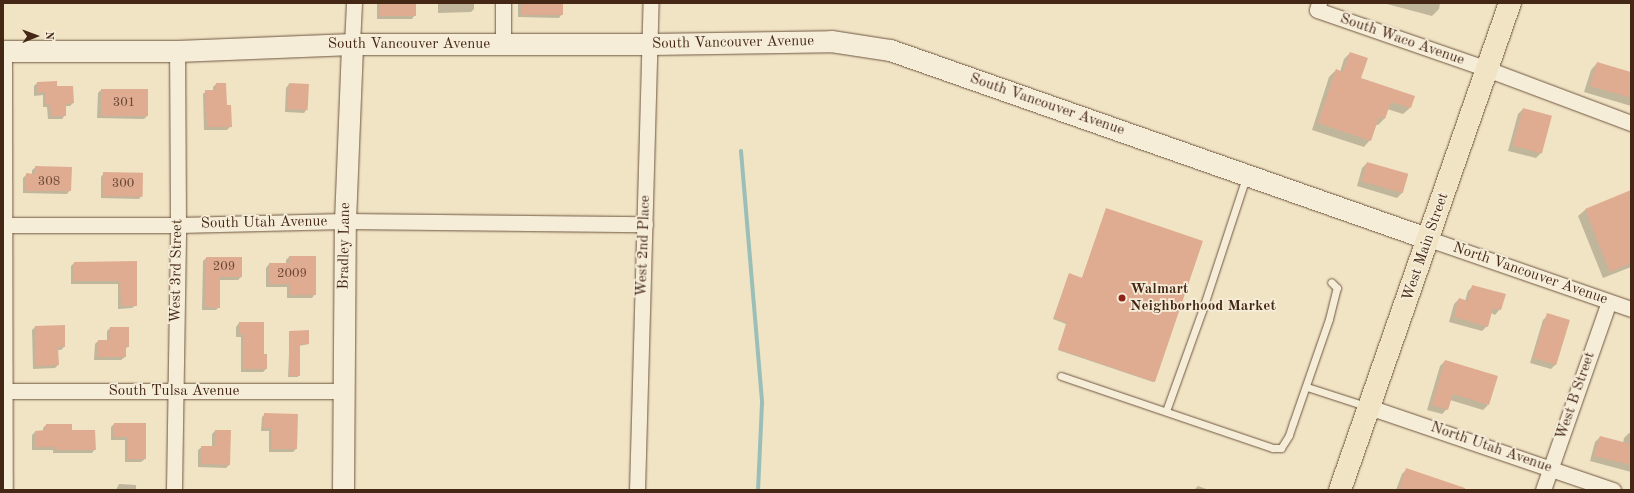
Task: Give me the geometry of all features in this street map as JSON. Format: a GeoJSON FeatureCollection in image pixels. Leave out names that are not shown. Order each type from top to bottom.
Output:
{"type":"FeatureCollection","features":[{"type":"Feature","properties":{"kind":"main road","name":"West Main Street"},"geometry":{"type":"LineString","coordinates":[[1340,490],[1429,239],[1510,3]]}},
{"type":"Feature","properties":{"kind":"street","name":"Bradley Lane"},"geometry":{"type":"LineString","coordinates":[[343,490],[345,391],[345,221],[354,3]]}},
{"type":"Feature","properties":{"kind":"street"},"geometry":{"type":"LineString","coordinates":[[503,3],[503,44]]}},
{"type":"Feature","properties":{"kind":"street","name":"West 2nd Place"},"geometry":{"type":"LineString","coordinates":[[637,490],[651,3]]}},
{"type":"Feature","properties":{"kind":"street","name":"South Waco Avenue"},"geometry":{"type":"LineString","coordinates":[[1318,7],[1631,123]]}},
{"type":"Feature","properties":{"kind":"street","name":"South Vancouver Avenue"},"geometry":{"type":"LineString","coordinates":[[4,51],[177,51],[352,44],[650,44],[831,41],[890,50],[1429,239]]}},
{"type":"Feature","properties":{"kind":"street"},"geometry":{"type":"LineString","coordinates":[[4,51],[5,490]]}},
{"type":"Feature","properties":{"kind":"street","name":"West 3rd Street"},"geometry":{"type":"LineString","coordinates":[[174,490],[178,225],[177,51]]}},
{"type":"Feature","properties":{"kind":"street","name":"South Utah Avenue"},"geometry":{"type":"LineString","coordinates":[[4,225],[178,225],[345,221],[645,224]]}},
{"type":"Feature","properties":{"kind":"street","name":"North Vancouver Avenue"},"geometry":{"type":"LineString","coordinates":[[1429,239],[1631,309]]}},
{"type":"Feature","properties":{"kind":"street","name":"West B Street"},"geometry":{"type":"LineString","coordinates":[[1543,490],[1609,302]]}},
{"type":"Feature","properties":{"kind":"street","name":"South Tulsa Avenue"},"geometry":{"type":"LineString","coordinates":[[4,391],[345,391]]}},
{"type":"Feature","properties":{"kind":"street","name":"North Utah Avenue"},"geometry":{"type":"LineString","coordinates":[[1369,407],[1613,490]]}},
{"type":"Feature","properties":{"kind":"lane"},"geometry":{"type":"LineString","coordinates":[[1166,411],[1202,311],[1247,174]]}},
{"type":"Feature","properties":{"kind":"lane"},"geometry":{"type":"LineString","coordinates":[[1061,376],[1273,448],[1281,448],[1289,435],[1307,387],[1335,297],[1337,288],[1331,282]]}},
{"type":"Feature","properties":{"kind":"lane"},"geometry":{"type":"LineString","coordinates":[[1307,387],[1369,407]]}},
{"type":"Feature","properties":{"kind":"building"},"geometry":{"type":"Polygon","coordinates":[[[380,3],[416,3],[416,16],[380,16],[380,3]]]}},
{"type":"Feature","properties":{"kind":"building"},"geometry":{"type":"Polygon","coordinates":[[[521,3],[563,3],[563,15],[521,15],[521,3]]]}},
{"type":"Feature","properties":{"kind":"building"},"geometry":{"type":"Polygon","coordinates":[[[1350,52],[1368,58],[1361,78],[1415,96],[1411,108],[1391,102],[1385,119],[1379,117],[1371,141],[1318,123],[1336,69],[1343,72],[1350,52]]]}},
{"type":"Feature","properties":{"kind":"building"},"geometry":{"type":"Polygon","coordinates":[[[1597,62],[1631,72],[1631,98],[1590,86],[1597,62]]]}},
{"type":"Feature","properties":{"kind":"building"},"geometry":{"type":"Polygon","coordinates":[[[57,81],[57,86],[73,86],[74,103],[66,104],[66,116],[51,116],[50,104],[46,104],[45,92],[37,93],[37,82],[57,81]]]}},
{"type":"Feature","properties":{"kind":"building"},"geometry":{"type":"Polygon","coordinates":[[[216,83],[226,83],[227,105],[231,105],[232,127],[207,127],[205,90],[216,90],[216,83]]]}},
{"type":"Feature","properties":{"kind":"building"},"geometry":{"type":"Polygon","coordinates":[[[289,83],[309,84],[308,110],[288,109],[289,83]]]}},
{"type":"Feature","properties":{"kind":"building"},"geometry":{"type":"Polygon","coordinates":[[[101,89],[148,89],[148,116],[101,116],[101,89]]]}},
{"type":"Feature","properties":{"kind":"building"},"geometry":{"type":"Polygon","coordinates":[[[1523,108],[1552,116],[1542,153],[1513,146],[1523,108]]]}},
{"type":"Feature","properties":{"kind":"building"},"geometry":{"type":"Polygon","coordinates":[[[1367,162],[1408,174],[1403,193],[1361,181],[1367,162]]]}},
{"type":"Feature","properties":{"kind":"building"},"geometry":{"type":"Polygon","coordinates":[[[35,166],[72,167],[71,191],[26,191],[26,173],[35,174],[35,166]]]}},
{"type":"Feature","properties":{"kind":"building"},"geometry":{"type":"Polygon","coordinates":[[[103,172],[143,173],[143,197],[103,196],[103,172]]]}},
{"type":"Feature","properties":{"kind":"building"},"geometry":{"type":"Polygon","coordinates":[[[1631,190],[1631,263],[1610,272],[1585,209],[1631,190]]]}},
{"type":"Feature","properties":{"kind":"building","name":"Walmart Neighborhood Market"},"geometry":{"type":"Polygon","coordinates":[[[1106,208],[1203,241],[1155,382],[1058,349],[1067,323],[1054,318],[1069,273],[1082,278],[1106,208]]]}},
{"type":"Feature","properties":{"kind":"building"},"geometry":{"type":"Polygon","coordinates":[[[289,256],[316,256],[316,295],[290,295],[290,284],[269,284],[269,263],[289,263],[289,256]]]}},
{"type":"Feature","properties":{"kind":"building"},"geometry":{"type":"Polygon","coordinates":[[[206,257],[242,257],[242,277],[220,277],[220,308],[205,307],[206,257]]]}},
{"type":"Feature","properties":{"kind":"building"},"geometry":{"type":"Polygon","coordinates":[[[137,261],[137,306],[121,306],[120,281],[74,281],[74,262],[137,261]]]}},
{"type":"Feature","properties":{"kind":"building"},"geometry":{"type":"Polygon","coordinates":[[[1472,285],[1506,294],[1501,310],[1493,308],[1488,327],[1454,317],[1459,298],[1468,301],[1472,285]]]}},
{"type":"Feature","properties":{"kind":"building"},"geometry":{"type":"Polygon","coordinates":[[[1547,313],[1570,320],[1556,365],[1533,358],[1547,313]]]}},
{"type":"Feature","properties":{"kind":"building"},"geometry":{"type":"Polygon","coordinates":[[[239,322],[264,322],[264,354],[267,354],[267,369],[243,369],[243,334],[239,334],[239,322]]]}},
{"type":"Feature","properties":{"kind":"building"},"geometry":{"type":"Polygon","coordinates":[[[65,325],[65,347],[58,347],[59,365],[36,366],[35,326],[65,325]]]}},
{"type":"Feature","properties":{"kind":"building"},"geometry":{"type":"Polygon","coordinates":[[[110,327],[129,327],[129,347],[126,347],[126,357],[97,357],[98,340],[110,340],[110,327]]]}},
{"type":"Feature","properties":{"kind":"building"},"geometry":{"type":"Polygon","coordinates":[[[309,330],[309,344],[300,345],[300,376],[289,376],[289,331],[309,330]]]}},
{"type":"Feature","properties":{"kind":"building"},"geometry":{"type":"Polygon","coordinates":[[[1445,360],[1498,376],[1489,405],[1453,394],[1448,410],[1432,405],[1445,360]]]}},
{"type":"Feature","properties":{"kind":"building"},"geometry":{"type":"Polygon","coordinates":[[[264,413],[298,414],[297,449],[272,449],[272,428],[264,428],[264,413]]]}},
{"type":"Feature","properties":{"kind":"building"},"geometry":{"type":"Polygon","coordinates":[[[114,423],[146,423],[146,459],[128,459],[128,437],[114,437],[114,423]]]}},
{"type":"Feature","properties":{"kind":"building"},"geometry":{"type":"Polygon","coordinates":[[[46,424],[72,424],[72,430],[95,430],[96,450],[56,450],[56,447],[35,447],[35,431],[46,430],[46,424]]]}},
{"type":"Feature","properties":{"kind":"building"},"geometry":{"type":"Polygon","coordinates":[[[215,430],[231,430],[230,465],[201,464],[201,446],[215,446],[215,430]]]}},
{"type":"Feature","properties":{"kind":"building"},"geometry":{"type":"Polygon","coordinates":[[[1600,436],[1631,444],[1631,465],[1594,456],[1600,436]]]}},
{"type":"Feature","properties":{"kind":"building"},"geometry":{"type":"Polygon","coordinates":[[[1406,468],[1465,488],[1465,490],[1399,490],[1406,468]]]}},
{"type":"Feature","properties":{"kind":"waterway"},"geometry":{"type":"LineString","coordinates":[[741,151],[762,403],[758,490]]}},
{"type":"Feature","properties":{"kind":"place","name":"Walmart Neighborhood Market"},"geometry":{"type":"Point","coordinates":[1122,298]}}]}
